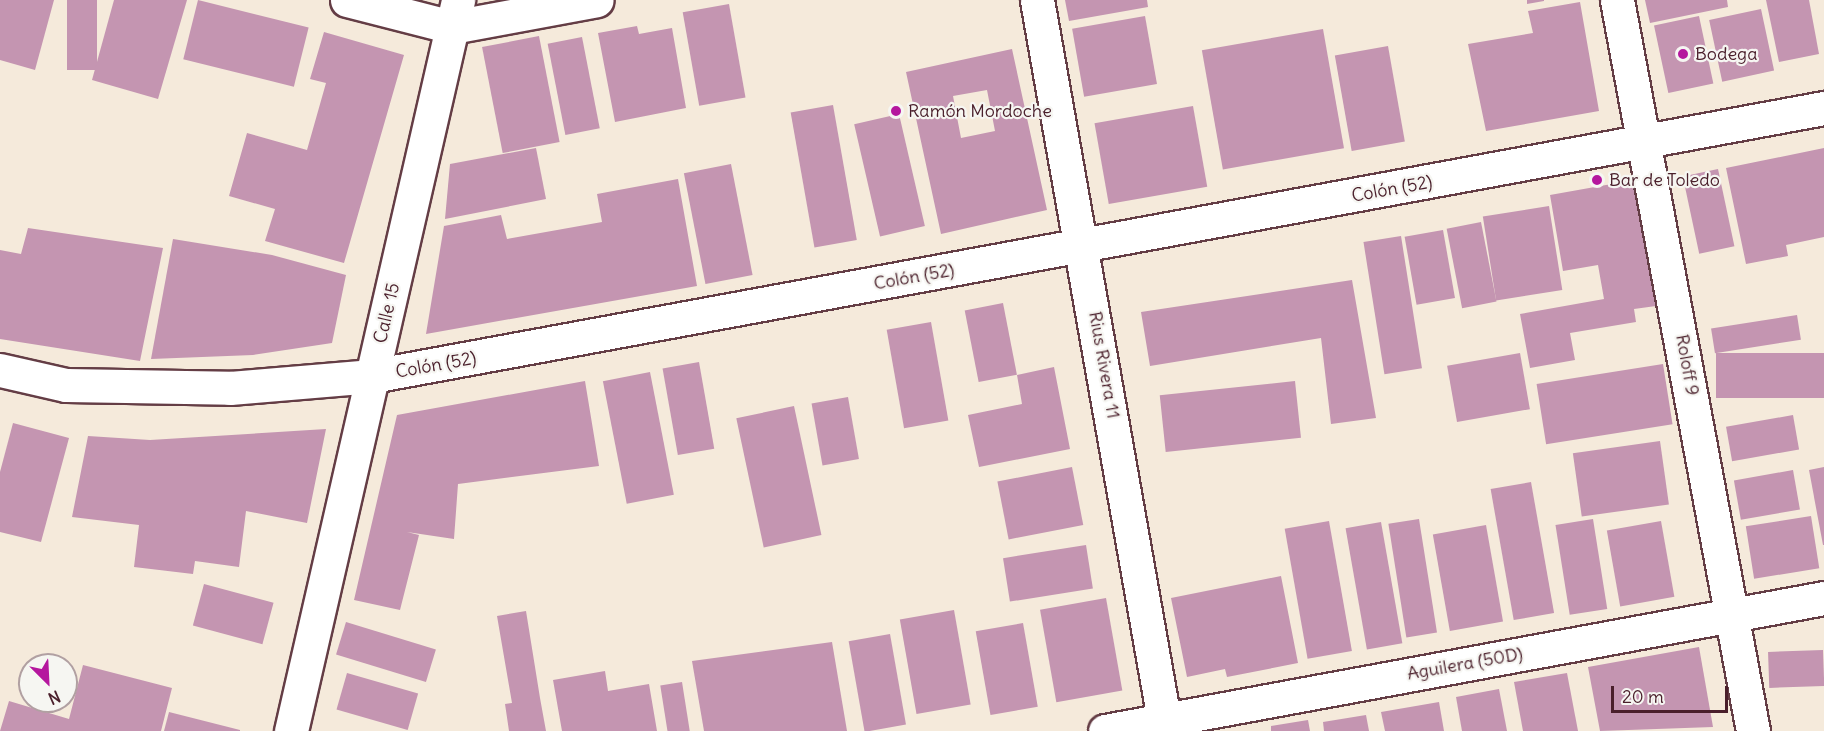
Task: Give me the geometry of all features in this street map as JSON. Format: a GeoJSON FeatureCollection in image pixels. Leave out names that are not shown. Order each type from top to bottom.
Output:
{"type":"FeatureCollection","features":[{"type":"Feature","properties":{"kind":"street"},"geometry":{"type":"LineString","coordinates":[[347,0],[455,13],[597,0]]}},
{"type":"Feature","properties":{"kind":"street","name":"Rius Rivera 11"},"geometry":{"type":"LineString","coordinates":[[1037,0],[1084,246],[1165,725]]}},
{"type":"Feature","properties":{"kind":"street","name":"Roloff 9"},"geometry":{"type":"LineString","coordinates":[[1617,0],[1646,143],[1753,731]]}},
{"type":"Feature","properties":{"kind":"street","name":"Calle 15"},"geometry":{"type":"LineString","coordinates":[[291,731],[455,13]]}},
{"type":"Feature","properties":{"kind":"street","name":"Colón (52)"},"geometry":{"type":"LineString","coordinates":[[0,370],[66,385],[219,388],[372,376],[1646,143],[1824,108]]}},
{"type":"Feature","properties":{"kind":"street","name":"Aguilera (50D)"},"geometry":{"type":"LineString","coordinates":[[1106,731],[1165,725],[1824,598]]}},
{"type":"Feature","properties":{"kind":"building"},"geometry":{"type":"Polygon","coordinates":[[[0,0],[54,0],[35,70],[0,60],[0,0]]]}},
{"type":"Feature","properties":{"kind":"building"},"geometry":{"type":"Polygon","coordinates":[[[67,0],[97,0],[97,70],[67,70],[67,0]]]}},
{"type":"Feature","properties":{"kind":"building"},"geometry":{"type":"Polygon","coordinates":[[[114,0],[187,0],[158,99],[92,80],[114,0]]]}},
{"type":"Feature","properties":{"kind":"building"},"geometry":{"type":"Polygon","coordinates":[[[198,0],[309,28],[294,87],[183,59],[198,0]]]}},
{"type":"Feature","properties":{"kind":"building"},"geometry":{"type":"Polygon","coordinates":[[[1065,0],[1147,0],[1148,7],[1069,21],[1065,0]]]}},
{"type":"Feature","properties":{"kind":"building"},"geometry":{"type":"Polygon","coordinates":[[[1527,0],[1544,0],[1544,1],[1527,4],[1527,0]]]}},
{"type":"Feature","properties":{"kind":"building"},"geometry":{"type":"Polygon","coordinates":[[[1645,0],[1727,0],[1728,7],[1650,23],[1645,0]]]}},
{"type":"Feature","properties":{"kind":"building"},"geometry":{"type":"Polygon","coordinates":[[[1766,0],[1809,0],[1819,54],[1779,62],[1766,0]]]}},
{"type":"Feature","properties":{"kind":"building"},"geometry":{"type":"Polygon","coordinates":[[[1580,2],[1599,111],[1486,131],[1468,44],[1533,33],[1528,11],[1580,2]]]}},
{"type":"Feature","properties":{"kind":"building"},"geometry":{"type":"Polygon","coordinates":[[[729,4],[745,98],[699,106],[683,12],[729,4]]]}},
{"type":"Feature","properties":{"kind":"building"},"geometry":{"type":"Polygon","coordinates":[[[1761,9],[1774,71],[1722,82],[1709,20],[1761,9]]]}},
{"type":"Feature","properties":{"kind":"building"},"geometry":{"type":"Polygon","coordinates":[[[1145,16],[1157,84],[1084,97],[1072,29],[1145,16]]]}},
{"type":"Feature","properties":{"kind":"building","name":"Bodega"},"geometry":{"type":"Polygon","coordinates":[[[1699,16],[1713,83],[1668,93],[1654,26],[1699,16]]]}},
{"type":"Feature","properties":{"kind":"building"},"geometry":{"type":"Polygon","coordinates":[[[637,26],[639,34],[672,28],[686,108],[615,122],[598,33],[637,26]]]}},
{"type":"Feature","properties":{"kind":"building"},"geometry":{"type":"Polygon","coordinates":[[[1323,29],[1344,148],[1223,170],[1202,50],[1323,29]]]}},
{"type":"Feature","properties":{"kind":"building"},"geometry":{"type":"Polygon","coordinates":[[[324,32],[404,55],[344,263],[265,241],[275,209],[229,196],[247,133],[307,150],[326,83],[310,79],[324,32]]]}},
{"type":"Feature","properties":{"kind":"building"},"geometry":{"type":"Polygon","coordinates":[[[539,36],[560,142],[503,153],[482,47],[539,36]]]}},
{"type":"Feature","properties":{"kind":"building"},"geometry":{"type":"Polygon","coordinates":[[[582,37],[600,128],[565,135],[548,44],[582,37]]]}},
{"type":"Feature","properties":{"kind":"building"},"geometry":{"type":"Polygon","coordinates":[[[1388,46],[1405,142],[1352,151],[1335,55],[1388,46]]]}},
{"type":"Feature","properties":{"kind":"building"},"geometry":{"type":"Polygon","coordinates":[[[1012,49],[1047,210],[941,234],[906,72],[1012,49]],[[987,90],[953,96],[961,138],[995,131],[987,90]]]}},
{"type":"Feature","properties":{"kind":"building"},"geometry":{"type":"Polygon","coordinates":[[[833,105],[857,240],[814,247],[791,112],[833,105]]]}},
{"type":"Feature","properties":{"kind":"building"},"geometry":{"type":"Polygon","coordinates":[[[1193,106],[1207,187],[1109,204],[1095,123],[1193,106]]]}},
{"type":"Feature","properties":{"kind":"building"},"geometry":{"type":"Polygon","coordinates":[[[899,114],[925,226],[880,236],[854,124],[899,114]]]}},
{"type":"Feature","properties":{"kind":"building"},"geometry":{"type":"Polygon","coordinates":[[[536,148],[546,199],[445,219],[450,164],[536,148]]]}},
{"type":"Feature","properties":{"kind":"building"},"geometry":{"type":"Polygon","coordinates":[[[1824,148],[1824,237],[1786,245],[1788,256],[1746,264],[1726,168],[1824,148]]]}},
{"type":"Feature","properties":{"kind":"building"},"geometry":{"type":"Polygon","coordinates":[[[731,164],[753,275],[705,284],[684,173],[731,164]]]}},
{"type":"Feature","properties":{"kind":"building"},"geometry":{"type":"Polygon","coordinates":[[[1718,169],[1734,246],[1699,254],[1683,176],[1718,169]]]}},
{"type":"Feature","properties":{"kind":"building"},"geometry":{"type":"Polygon","coordinates":[[[678,179],[697,286],[426,334],[444,226],[501,215],[507,239],[602,222],[597,194],[678,179]]]}},
{"type":"Feature","properties":{"kind":"building"},"geometry":{"type":"Polygon","coordinates":[[[1634,180],[1656,306],[1634,309],[1636,322],[1570,333],[1575,360],[1530,368],[1520,314],[1604,299],[1598,265],[1563,271],[1550,195],[1634,180]]]}},
{"type":"Feature","properties":{"kind":"building"},"geometry":{"type":"Polygon","coordinates":[[[1549,206],[1562,290],[1496,300],[1483,216],[1549,206]]]}},
{"type":"Feature","properties":{"kind":"building"},"geometry":{"type":"Polygon","coordinates":[[[1481,222],[1496,302],[1462,308],[1447,229],[1481,222]]]}},
{"type":"Feature","properties":{"kind":"building"},"geometry":{"type":"Polygon","coordinates":[[[28,228],[163,248],[140,361],[0,339],[0,250],[21,254],[28,228]]]}},
{"type":"Feature","properties":{"kind":"building"},"geometry":{"type":"Polygon","coordinates":[[[1443,230],[1455,298],[1417,305],[1405,237],[1443,230]]]}},
{"type":"Feature","properties":{"kind":"building"},"geometry":{"type":"Polygon","coordinates":[[[1401,236],[1422,368],[1384,374],[1363,242],[1401,236]]]}},
{"type":"Feature","properties":{"kind":"building"},"geometry":{"type":"Polygon","coordinates":[[[173,239],[272,255],[346,275],[332,343],[253,355],[151,359],[173,239]]]}},
{"type":"Feature","properties":{"kind":"building"},"geometry":{"type":"Polygon","coordinates":[[[1352,280],[1376,418],[1331,424],[1321,338],[1150,366],[1141,312],[1352,280]]]}},
{"type":"Feature","properties":{"kind":"building"},"geometry":{"type":"Polygon","coordinates":[[[1003,303],[1017,375],[979,382],[965,310],[1003,303]]]}},
{"type":"Feature","properties":{"kind":"building"},"geometry":{"type":"Polygon","coordinates":[[[1797,315],[1801,340],[1715,353],[1711,329],[1797,315]]]}},
{"type":"Feature","properties":{"kind":"building"},"geometry":{"type":"Polygon","coordinates":[[[931,322],[948,420],[904,428],[887,330],[931,322]]]}},
{"type":"Feature","properties":{"kind":"building"},"geometry":{"type":"Polygon","coordinates":[[[1520,353],[1530,409],[1457,422],[1447,366],[1520,353]]]}},
{"type":"Feature","properties":{"kind":"building"},"geometry":{"type":"Polygon","coordinates":[[[1716,353],[1824,353],[1824,398],[1716,398],[1716,353]]]}},
{"type":"Feature","properties":{"kind":"building"},"geometry":{"type":"Polygon","coordinates":[[[699,362],[714,449],[678,455],[663,368],[699,362]]]}},
{"type":"Feature","properties":{"kind":"building"},"geometry":{"type":"Polygon","coordinates":[[[1663,364],[1673,424],[1546,444],[1537,384],[1663,364]]]}},
{"type":"Feature","properties":{"kind":"building"},"geometry":{"type":"Polygon","coordinates":[[[1054,367],[1070,449],[979,467],[968,415],[1022,404],[1017,375],[1054,367]]]}},
{"type":"Feature","properties":{"kind":"building"},"geometry":{"type":"Polygon","coordinates":[[[650,372],[674,495],[627,504],[603,381],[650,372]]]}},
{"type":"Feature","properties":{"kind":"building"},"geometry":{"type":"Polygon","coordinates":[[[585,381],[599,466],[458,484],[454,539],[407,532],[419,535],[400,610],[354,600],[397,415],[585,381]]]}},
{"type":"Feature","properties":{"kind":"building"},"geometry":{"type":"Polygon","coordinates":[[[1295,381],[1301,438],[1166,452],[1160,395],[1295,381]]]}},
{"type":"Feature","properties":{"kind":"building"},"geometry":{"type":"Polygon","coordinates":[[[848,397],[859,459],[823,465],[812,403],[848,397]]]}},
{"type":"Feature","properties":{"kind":"building"},"geometry":{"type":"Polygon","coordinates":[[[794,406],[821,535],[764,547],[736,418],[794,406]]]}},
{"type":"Feature","properties":{"kind":"building"},"geometry":{"type":"Polygon","coordinates":[[[1793,415],[1799,449],[1732,461],[1726,427],[1793,415]]]}},
{"type":"Feature","properties":{"kind":"building"},"geometry":{"type":"Polygon","coordinates":[[[13,423],[69,438],[41,542],[0,532],[0,472],[13,423]]]}},
{"type":"Feature","properties":{"kind":"building"},"geometry":{"type":"Polygon","coordinates":[[[326,429],[307,523],[246,511],[239,567],[195,561],[193,574],[134,567],[139,525],[72,517],[88,436],[150,440],[326,429]]]}},
{"type":"Feature","properties":{"kind":"building"},"geometry":{"type":"Polygon","coordinates":[[[1660,441],[1669,504],[1582,517],[1573,453],[1660,441]]]}},
{"type":"Feature","properties":{"kind":"building"},"geometry":{"type":"Polygon","coordinates":[[[1072,467],[1083,525],[1009,539],[997,482],[1072,467]]]}},
{"type":"Feature","properties":{"kind":"building"},"geometry":{"type":"Polygon","coordinates":[[[1824,467],[1824,545],[1823,545],[1809,470],[1824,467]]]}},
{"type":"Feature","properties":{"kind":"building"},"geometry":{"type":"Polygon","coordinates":[[[1793,470],[1800,509],[1741,520],[1734,480],[1793,470]]]}},
{"type":"Feature","properties":{"kind":"building"},"geometry":{"type":"Polygon","coordinates":[[[1531,482],[1554,613],[1514,620],[1491,489],[1531,482]]]}},
{"type":"Feature","properties":{"kind":"building"},"geometry":{"type":"Polygon","coordinates":[[[1811,516],[1819,568],[1754,579],[1746,526],[1811,516]]]}},
{"type":"Feature","properties":{"kind":"building"},"geometry":{"type":"Polygon","coordinates":[[[1419,519],[1437,633],[1406,637],[1388,524],[1419,519]]]}},
{"type":"Feature","properties":{"kind":"building"},"geometry":{"type":"Polygon","coordinates":[[[1593,519],[1607,609],[1570,615],[1555,525],[1593,519]]]}},
{"type":"Feature","properties":{"kind":"building"},"geometry":{"type":"Polygon","coordinates":[[[1329,521],[1352,651],[1308,659],[1285,529],[1329,521]]]}},
{"type":"Feature","properties":{"kind":"building"},"geometry":{"type":"Polygon","coordinates":[[[1661,521],[1674,597],[1620,606],[1607,531],[1661,521]]]}},
{"type":"Feature","properties":{"kind":"building"},"geometry":{"type":"Polygon","coordinates":[[[1381,522],[1402,643],[1367,649],[1346,528],[1381,522]]]}},
{"type":"Feature","properties":{"kind":"building"},"geometry":{"type":"Polygon","coordinates":[[[1486,525],[1503,622],[1450,631],[1433,534],[1486,525]]]}},
{"type":"Feature","properties":{"kind":"building"},"geometry":{"type":"Polygon","coordinates":[[[1086,545],[1093,588],[1010,602],[1003,558],[1086,545]]]}},
{"type":"Feature","properties":{"kind":"building"},"geometry":{"type":"Polygon","coordinates":[[[1281,576],[1298,663],[1227,677],[1225,669],[1187,677],[1171,598],[1281,576]]]}},
{"type":"Feature","properties":{"kind":"building"},"geometry":{"type":"Polygon","coordinates":[[[204,584],[274,603],[262,644],[193,626],[204,584]]]}},
{"type":"Feature","properties":{"kind":"building"},"geometry":{"type":"Polygon","coordinates":[[[1106,598],[1122,691],[1056,702],[1040,610],[1106,598]]]}},
{"type":"Feature","properties":{"kind":"building"},"geometry":{"type":"Polygon","coordinates":[[[954,610],[971,705],[917,714],[900,620],[954,610]]]}},
{"type":"Feature","properties":{"kind":"building"},"geometry":{"type":"Polygon","coordinates":[[[526,611],[546,731],[509,731],[505,704],[512,703],[497,616],[526,611]]]}},
{"type":"Feature","properties":{"kind":"building"},"geometry":{"type":"Polygon","coordinates":[[[346,622],[436,649],[426,682],[336,655],[346,622]]]}},
{"type":"Feature","properties":{"kind":"building"},"geometry":{"type":"Polygon","coordinates":[[[1023,623],[1038,707],[990,715],[976,631],[1023,623]]]}},
{"type":"Feature","properties":{"kind":"building"},"geometry":{"type":"Polygon","coordinates":[[[890,634],[906,725],[864,731],[849,641],[890,634]]]}},
{"type":"Feature","properties":{"kind":"building"},"geometry":{"type":"Polygon","coordinates":[[[832,642],[847,731],[704,731],[692,661],[832,642]]]}},
{"type":"Feature","properties":{"kind":"building"},"geometry":{"type":"Polygon","coordinates":[[[1699,647],[1713,727],[1600,731],[1588,667],[1699,647]]]}},
{"type":"Feature","properties":{"kind":"building"},"geometry":{"type":"Polygon","coordinates":[[[1823,650],[1824,686],[1769,688],[1768,652],[1823,650]]]}},
{"type":"Feature","properties":{"kind":"building"},"geometry":{"type":"Polygon","coordinates":[[[83,665],[172,688],[161,731],[0,731],[9,701],[18,704],[18,713],[49,713],[69,719],[71,713],[78,713],[78,684],[83,665]]]}},
{"type":"Feature","properties":{"kind":"building"},"geometry":{"type":"Polygon","coordinates":[[[605,671],[608,691],[649,684],[657,731],[562,731],[553,680],[605,671]]]}},
{"type":"Feature","properties":{"kind":"building"},"geometry":{"type":"Polygon","coordinates":[[[347,673],[418,693],[408,730],[337,710],[347,673]]]}},
{"type":"Feature","properties":{"kind":"building"},"geometry":{"type":"Polygon","coordinates":[[[1567,673],[1578,731],[1523,731],[1514,682],[1567,673]]]}},
{"type":"Feature","properties":{"kind":"building"},"geometry":{"type":"Polygon","coordinates":[[[682,682],[690,731],[667,731],[660,685],[682,682]]]}},
{"type":"Feature","properties":{"kind":"building"},"geometry":{"type":"Polygon","coordinates":[[[1499,689],[1507,731],[1462,731],[1456,697],[1499,689]]]}},
{"type":"Feature","properties":{"kind":"building"},"geometry":{"type":"Polygon","coordinates":[[[1439,702],[1444,731],[1385,731],[1381,712],[1439,702]]]}},
{"type":"Feature","properties":{"kind":"building"},"geometry":{"type":"Polygon","coordinates":[[[169,712],[240,730],[240,731],[164,731],[169,712]]]}},
{"type":"Feature","properties":{"kind":"building"},"geometry":{"type":"Polygon","coordinates":[[[1366,715],[1369,731],[1324,731],[1323,722],[1366,715]]]}},
{"type":"Feature","properties":{"kind":"building"},"geometry":{"type":"Polygon","coordinates":[[[1308,720],[1310,731],[1271,731],[1271,726],[1308,720]]]}},
{"type":"Feature","properties":{"kind":"place","name":"Bodega"},"geometry":{"type":"Point","coordinates":[1683,54]}},
{"type":"Feature","properties":{"kind":"place","name":"Ramón Mordoche"},"geometry":{"type":"Point","coordinates":[896,111]}},
{"type":"Feature","properties":{"kind":"place","name":"Bar de Toledo"},"geometry":{"type":"Point","coordinates":[1597,180]}}]}
